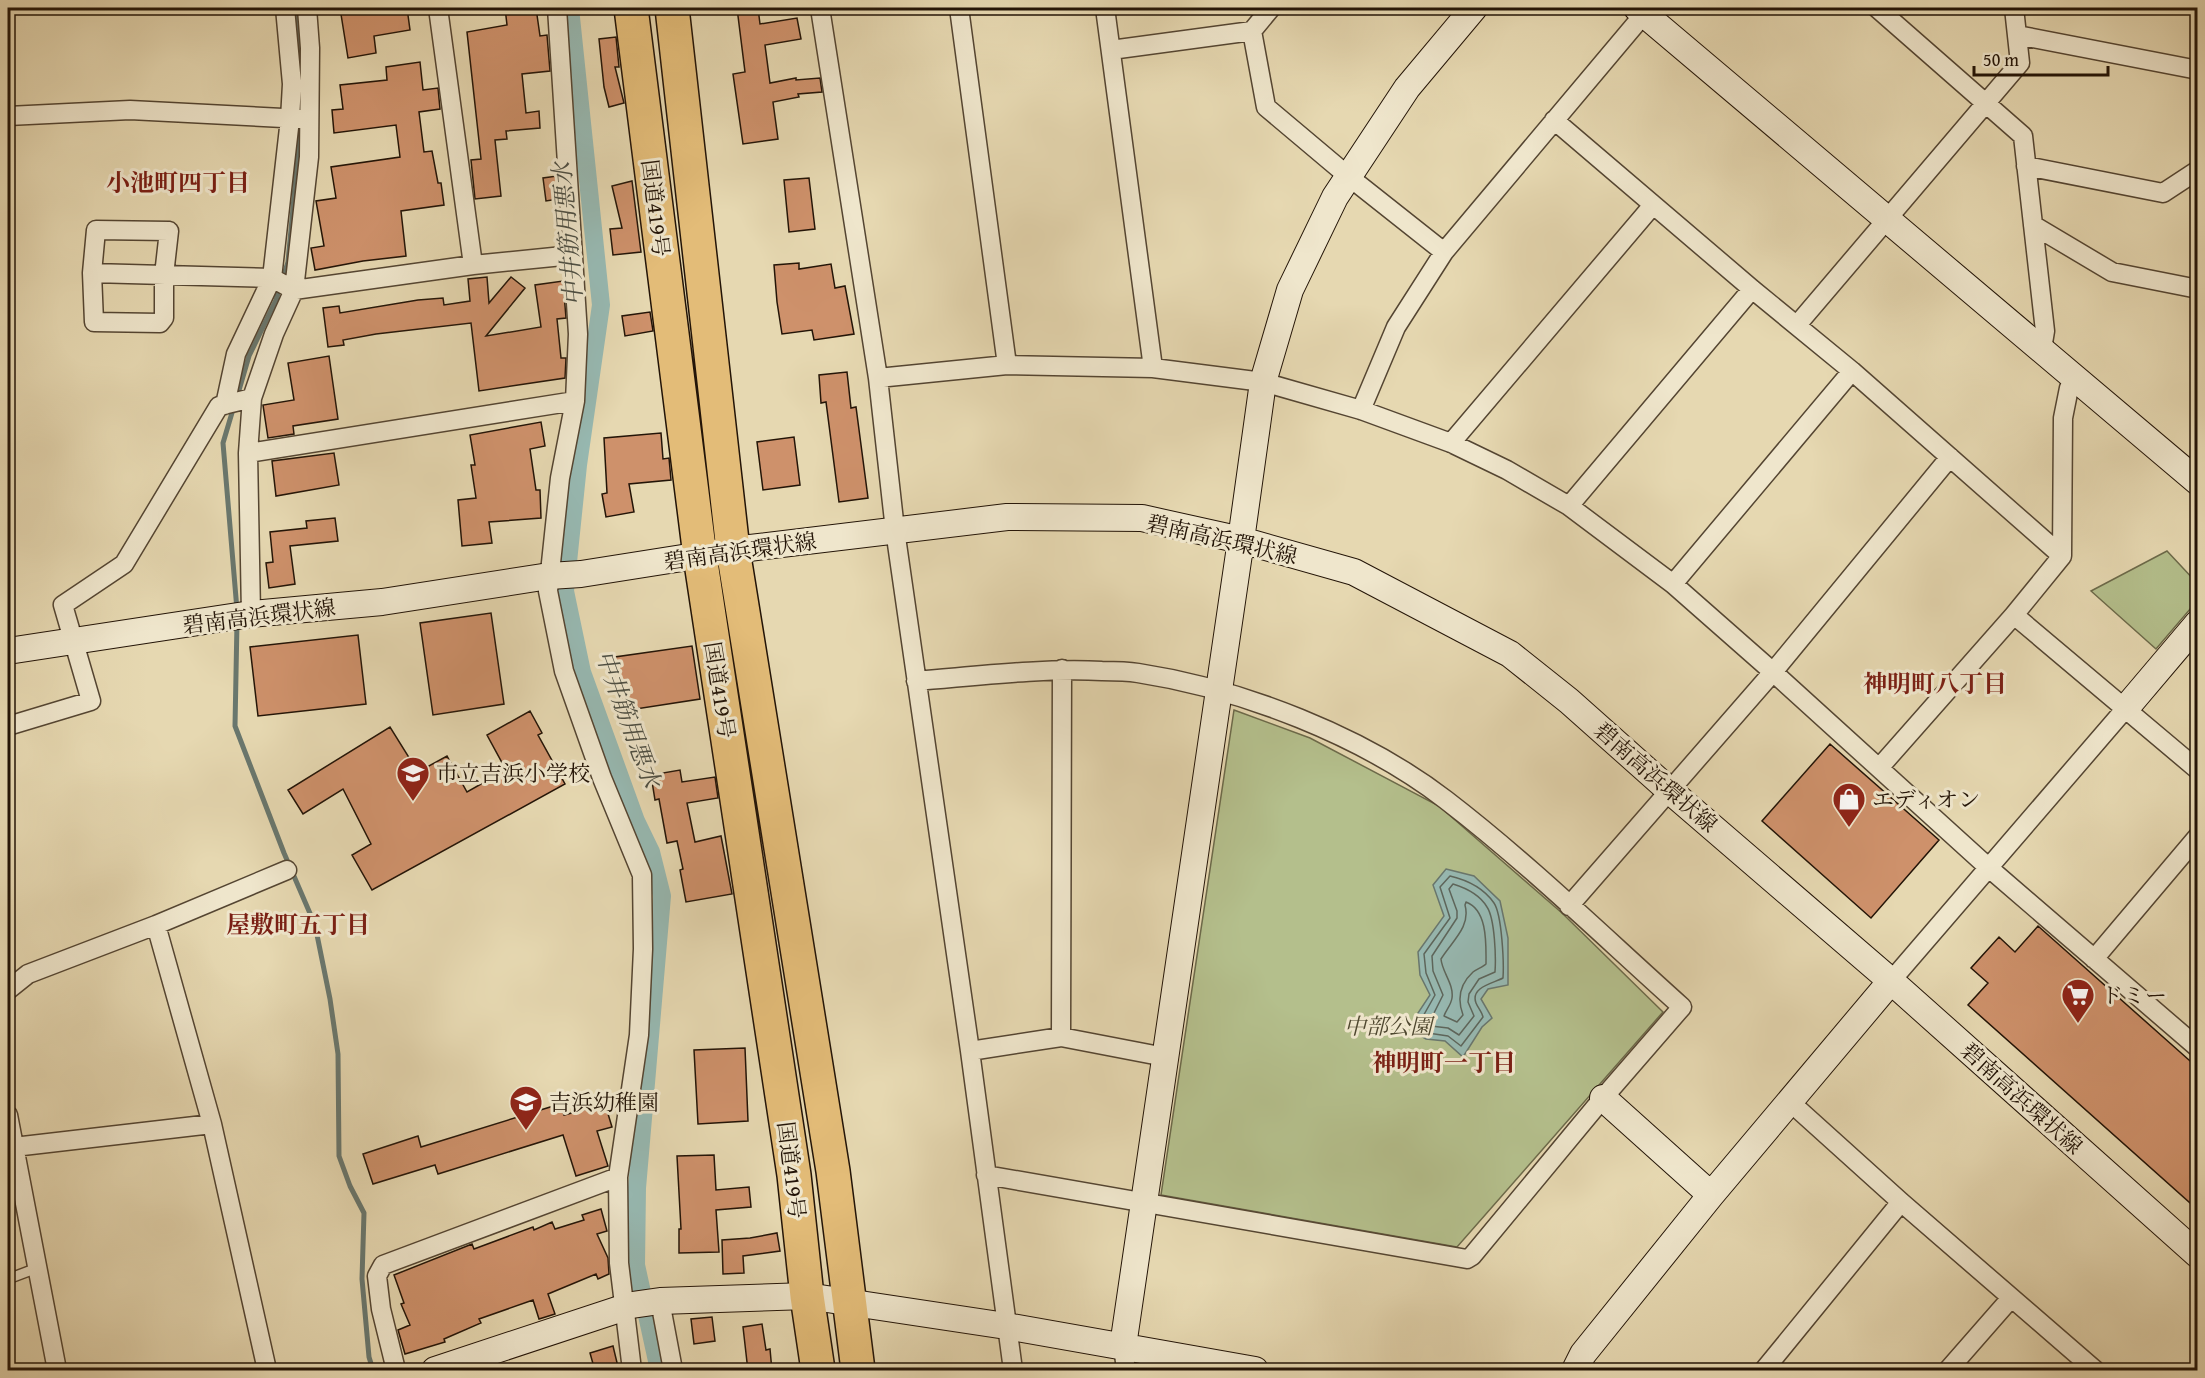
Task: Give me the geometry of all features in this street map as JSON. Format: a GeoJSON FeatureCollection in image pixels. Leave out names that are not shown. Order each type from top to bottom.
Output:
{"type":"FeatureCollection","features":[{"type":"Feature","properties":{"kind":"highway","name":"国道419号"},"geometry":{"type":"LineString","coordinates":[[631,8],[700,556],[792,1164],[818,1371]]}},
{"type":"Feature","properties":{"kind":"highway","name":"国道419号"},"geometry":{"type":"LineString","coordinates":[[672,8],[733,549],[832,1171],[858,1371]]}},
{"type":"Feature","properties":{"kind":"street"},"geometry":{"type":"LineString","coordinates":[[242,616],[250,398],[293,290],[309,157],[292,84],[285,8]]}},
{"type":"Feature","properties":{"kind":"street"},"geometry":{"type":"LineString","coordinates":[[226,405],[236,354],[273,278],[310,48],[307,8]]}},
{"type":"Feature","properties":{"kind":"street"},"geometry":{"type":"LineString","coordinates":[[438,8],[473,265]]}},
{"type":"Feature","properties":{"kind":"street"},"geometry":{"type":"LineString","coordinates":[[556,8],[578,334],[575,401],[560,478],[548,591],[564,671],[602,778],[642,875],[643,949],[639,1035],[618,1177],[617,1230],[642,1304],[673,1371]]}},
{"type":"Feature","properties":{"kind":"street"},"geometry":{"type":"LineString","coordinates":[[820,8],[878,378],[895,530],[970,1052],[1012,1371]]}},
{"type":"Feature","properties":{"kind":"street"},"geometry":{"type":"LineString","coordinates":[[959,8],[1008,365]]}},
{"type":"Feature","properties":{"kind":"street"},"geometry":{"type":"LineString","coordinates":[[1105,8],[1153,368]]}},
{"type":"Feature","properties":{"kind":"street"},"geometry":{"type":"LineString","coordinates":[[1111,50],[1252,31],[1271,8]]}},
{"type":"Feature","properties":{"kind":"street"},"geometry":{"type":"LineString","coordinates":[[1124,1358],[1143,1202],[1263,382],[1290,290],[1320,225],[1348,176],[1407,88],[1474,8]]}},
{"type":"Feature","properties":{"kind":"street"},"geometry":{"type":"LineString","coordinates":[[1877,8],[2023,136],[2045,331],[2042,349]]}},
{"type":"Feature","properties":{"kind":"street"},"geometry":{"type":"LineString","coordinates":[[1797,325],[2020,63],[2014,8]]}},
{"type":"Feature","properties":{"kind":"street"},"geometry":{"type":"LineString","coordinates":[[1361,410],[1396,327],[1444,252],[1641,11],[2042,349],[2074,380],[2198,482]]}},
{"type":"Feature","properties":{"kind":"street"},"geometry":{"type":"LineString","coordinates":[[1252,31],[1266,107],[1444,252]]}},
{"type":"Feature","properties":{"kind":"street"},"geometry":{"type":"LineString","coordinates":[[2017,35],[2198,70]]}},
{"type":"Feature","properties":{"kind":"street"},"geometry":{"type":"LineString","coordinates":[[8,116],[130,110],[300,119]]}},
{"type":"Feature","properties":{"kind":"street"},"geometry":{"type":"LineString","coordinates":[[1554,120],[1752,289],[1852,370],[2062,556]]}},
{"type":"Feature","properties":{"kind":"street"},"geometry":{"type":"LineString","coordinates":[[2026,166],[2163,193],[2195,172],[2198,173]]}},
{"type":"Feature","properties":{"kind":"street"},"geometry":{"type":"LineString","coordinates":[[1451,443],[1653,204]]}},
{"type":"Feature","properties":{"kind":"street"},"geometry":{"type":"LineString","coordinates":[[2033,225],[2112,272],[2198,289]]}},
{"type":"Feature","properties":{"kind":"street"},"geometry":{"type":"LineString","coordinates":[[96,230],[169,231],[164,275],[164,318],[160,323],[94,322],[92,273],[96,230]]}},
{"type":"Feature","properties":{"kind":"street"},"geometry":{"type":"LineString","coordinates":[[92,273],[273,278],[293,290],[473,265],[573,255]]}},
{"type":"Feature","properties":{"kind":"street"},"geometry":{"type":"LineString","coordinates":[[1569,507],[1752,289]]}},
{"type":"Feature","properties":{"kind":"street"},"geometry":{"type":"LineString","coordinates":[[878,378],[1008,365],[1153,368],[1263,382],[1361,410],[1451,443],[1507,470],[1569,507],[1673,584],[1989,868],[2197,1047]]}},
{"type":"Feature","properties":{"kind":"street"},"geometry":{"type":"LineString","coordinates":[[1673,584],[1852,370]]}},
{"type":"Feature","properties":{"kind":"street"},"geometry":{"type":"LineString","coordinates":[[1879,768],[2014,615],[2062,556],[2063,418],[2069,388],[2074,380]]}},
{"type":"Feature","properties":{"kind":"street"},"geometry":{"type":"LineString","coordinates":[[8,726],[91,701],[63,605],[124,564],[219,406],[250,398]]}},
{"type":"Feature","properties":{"kind":"street"},"geometry":{"type":"LineString","coordinates":[[248,453],[575,401]]}},
{"type":"Feature","properties":{"kind":"street"},"geometry":{"type":"LineString","coordinates":[[1569,906],[1773,672],[1950,457]]}},
{"type":"Feature","properties":{"kind":"street","name":"碧南高浜環状線"},"geometry":{"type":"LineString","coordinates":[[8,651],[242,616],[382,602],[549,576],[581,574],[733,549],[1006,517],[1142,518],[1241,540],[1354,572],[1510,654],[1569,701],[1891,981],[2198,1255]]}},
{"type":"Feature","properties":{"kind":"street"},"geometry":{"type":"LineString","coordinates":[[2014,615],[2198,770]]}},
{"type":"Feature","properties":{"kind":"street"},"geometry":{"type":"LineString","coordinates":[[1575,1371],[1584,1354],[1711,1194],[2198,623]]}},
{"type":"Feature","properties":{"kind":"street"},"geometry":{"type":"LineString","coordinates":[[916,681],[1062,669],[1137,673],[1218,690],[1323,728],[1361,746],[1446,800],[1529,870],[1682,1007],[1472,1256],[1467,1259],[986,1175]]}},
{"type":"Feature","properties":{"kind":"street"},"geometry":{"type":"LineString","coordinates":[[1061,1037],[1062,669]]}},
{"type":"Feature","properties":{"kind":"street"},"geometry":{"type":"LineString","coordinates":[[2094,959],[2198,836]]}},
{"type":"Feature","properties":{"kind":"street"},"geometry":{"type":"LineString","coordinates":[[8,990],[28,974],[156,925],[286,870]]}},
{"type":"Feature","properties":{"kind":"street"},"geometry":{"type":"LineString","coordinates":[[156,925],[212,1124],[267,1371]]}},
{"type":"Feature","properties":{"kind":"street"},"geometry":{"type":"LineString","coordinates":[[970,1052],[1061,1037],[1165,1057]]}},
{"type":"Feature","properties":{"kind":"street"},"geometry":{"type":"LineString","coordinates":[[1603,1098],[1711,1194]]}},
{"type":"Feature","properties":{"kind":"street"},"geometry":{"type":"LineString","coordinates":[[1789,1101],[2095,1371]]}},
{"type":"Feature","properties":{"kind":"street"},"geometry":{"type":"LineString","coordinates":[[8,1115],[57,1371]]}},
{"type":"Feature","properties":{"kind":"street"},"geometry":{"type":"LineString","coordinates":[[14,1147],[212,1124]]}},
{"type":"Feature","properties":{"kind":"street"},"geometry":{"type":"LineString","coordinates":[[396,1371],[377,1276],[383,1265],[618,1177]]}},
{"type":"Feature","properties":{"kind":"street"},"geometry":{"type":"LineString","coordinates":[[1764,1371],[1901,1202]]}},
{"type":"Feature","properties":{"kind":"street"},"geometry":{"type":"LineString","coordinates":[[435,1371],[642,1304],[807,1296],[1006,1326],[1124,1358],[1255,1371]]}},
{"type":"Feature","properties":{"kind":"street"},"geometry":{"type":"LineString","coordinates":[[1948,1371],[2011,1298]]}},
{"type":"Feature","properties":{"kind":"street"},"geometry":{"type":"LineString","coordinates":[[632,1371],[642,1304]]}},
{"type":"Feature","properties":{"kind":"lane"},"geometry":{"type":"LineString","coordinates":[[8,1279],[37,1268]]}},
{"type":"Feature","properties":{"kind":"green space"},"geometry":{"type":"Polygon","coordinates":[[[2167,551],[2197,583],[2197,601],[2156,649],[2091,591],[2167,551]]]}},
{"type":"Feature","properties":{"kind":"green space","name":"中部公園"},"geometry":{"type":"Polygon","coordinates":[[[1234,710],[1310,738],[1439,806],[1562,913],[1663,1012],[1457,1247],[1161,1195],[1234,710]]]}},
{"type":"Feature","properties":{"kind":"water"},"geometry":{"type":"Polygon","coordinates":[[[1446,869],[1474,876],[1500,901],[1508,938],[1508,985],[1488,989],[1481,999],[1492,1018],[1482,1027],[1463,1057],[1445,1041],[1426,1039],[1414,1032],[1416,1016],[1430,995],[1420,975],[1418,952],[1444,916],[1433,885],[1446,869]]]}},
{"type":"Feature","properties":{"kind":"building"},"geometry":{"type":"Polygon","coordinates":[[[340,8],[407,8],[410,30],[374,36],[376,53],[348,58],[340,8]]]}},
{"type":"Feature","properties":{"kind":"building"},"geometry":{"type":"Polygon","coordinates":[[[505,8],[536,8],[540,36],[547,35],[550,71],[522,74],[526,113],[539,111],[540,128],[506,131],[507,139],[495,140],[501,196],[475,199],[471,160],[481,159],[467,32],[507,25],[505,8]]]}},
{"type":"Feature","properties":{"kind":"building"},"geometry":{"type":"Polygon","coordinates":[[[737,8],[758,8],[760,24],[797,18],[801,39],[765,45],[770,83],[796,78],[796,80],[820,78],[822,92],[798,94],[799,97],[773,102],[778,139],[743,144],[733,74],[745,72],[737,8]]]}},
{"type":"Feature","properties":{"kind":"building"},"geometry":{"type":"Polygon","coordinates":[[[616,37],[619,67],[615,67],[624,103],[609,107],[604,87],[599,39],[616,37]]]}},
{"type":"Feature","properties":{"kind":"building"},"geometry":{"type":"Polygon","coordinates":[[[420,62],[423,90],[438,88],[440,109],[419,112],[424,152],[432,151],[438,183],[441,183],[444,205],[401,211],[406,256],[315,270],[311,248],[324,246],[316,201],[336,198],[331,167],[400,157],[396,125],[334,133],[332,110],[343,109],[340,85],[387,80],[386,67],[420,62]]]}},
{"type":"Feature","properties":{"kind":"building"},"geometry":{"type":"Polygon","coordinates":[[[557,176],[558,199],[546,201],[543,178],[557,176]]]}},
{"type":"Feature","properties":{"kind":"building"},"geometry":{"type":"Polygon","coordinates":[[[809,178],[815,229],[789,232],[784,180],[809,178]]]}},
{"type":"Feature","properties":{"kind":"building"},"geometry":{"type":"Polygon","coordinates":[[[632,181],[641,252],[613,255],[610,229],[622,228],[612,186],[632,181]]]}},
{"type":"Feature","properties":{"kind":"building"},"geometry":{"type":"Polygon","coordinates":[[[799,263],[799,269],[831,264],[835,288],[845,286],[854,334],[814,340],[812,330],[782,334],[774,265],[799,263]]]}},
{"type":"Feature","properties":{"kind":"building"},"geometry":{"type":"Polygon","coordinates":[[[487,277],[489,303],[511,277],[525,288],[486,336],[541,327],[535,285],[563,281],[566,318],[557,319],[561,358],[566,358],[565,378],[479,391],[471,323],[376,334],[343,340],[344,345],[328,347],[323,308],[339,306],[340,313],[418,300],[443,298],[444,305],[470,301],[468,279],[487,277]]]}},
{"type":"Feature","properties":{"kind":"building"},"geometry":{"type":"Polygon","coordinates":[[[650,312],[653,331],[625,336],[622,316],[650,312]]]}},
{"type":"Feature","properties":{"kind":"building"},"geometry":{"type":"Polygon","coordinates":[[[329,356],[338,419],[293,426],[294,434],[268,438],[263,405],[294,400],[288,363],[329,356]]]}},
{"type":"Feature","properties":{"kind":"building"},"geometry":{"type":"Polygon","coordinates":[[[847,372],[851,408],[856,407],[868,498],[839,502],[826,402],[821,403],[819,375],[847,372]]]}},
{"type":"Feature","properties":{"kind":"building"},"geometry":{"type":"Polygon","coordinates":[[[541,422],[545,446],[530,449],[536,490],[540,490],[541,518],[489,522],[492,543],[462,546],[458,500],[476,498],[471,465],[475,465],[470,435],[541,422]]]}},
{"type":"Feature","properties":{"kind":"building"},"geometry":{"type":"Polygon","coordinates":[[[661,433],[663,459],[669,458],[671,480],[629,484],[634,512],[606,517],[602,494],[607,493],[604,438],[661,433]]]}},
{"type":"Feature","properties":{"kind":"building"},"geometry":{"type":"Polygon","coordinates":[[[794,437],[800,485],[763,490],[757,442],[794,437]]]}},
{"type":"Feature","properties":{"kind":"building"},"geometry":{"type":"Polygon","coordinates":[[[334,453],[339,485],[276,496],[272,461],[334,453]]]}},
{"type":"Feature","properties":{"kind":"building"},"geometry":{"type":"Polygon","coordinates":[[[335,518],[338,541],[290,546],[295,584],[269,588],[266,563],[273,562],[270,532],[307,528],[306,521],[335,518]]]}},
{"type":"Feature","properties":{"kind":"building"},"geometry":{"type":"Polygon","coordinates":[[[491,613],[504,704],[433,715],[420,623],[491,613]]]}},
{"type":"Feature","properties":{"kind":"building"},"geometry":{"type":"Polygon","coordinates":[[[358,635],[366,704],[258,716],[250,647],[358,635]]]}},
{"type":"Feature","properties":{"kind":"building"},"geometry":{"type":"Polygon","coordinates":[[[692,646],[700,699],[623,711],[615,657],[692,646]]]}},
{"type":"Feature","properties":{"kind":"building"},"geometry":{"type":"Polygon","coordinates":[[[530,711],[542,733],[538,735],[565,784],[372,890],[352,855],[371,844],[343,789],[303,814],[288,790],[390,727],[418,772],[447,756],[467,792],[506,770],[487,735],[530,711]]]}},
{"type":"Feature","properties":{"kind":"building"},"geometry":{"type":"Polygon","coordinates":[[[1830,744],[1939,840],[1871,918],[1762,821],[1830,744]]]}},
{"type":"Feature","properties":{"kind":"building"},"geometry":{"type":"Polygon","coordinates":[[[680,770],[682,782],[715,777],[718,798],[687,803],[695,842],[721,836],[732,894],[686,902],[680,870],[683,869],[677,841],[667,843],[659,799],[655,800],[651,775],[680,770]]]}},
{"type":"Feature","properties":{"kind":"building"},"geometry":{"type":"Polygon","coordinates":[[[2038,926],[2198,1068],[2198,1210],[1968,1005],[1988,983],[1971,968],[1999,937],[2015,952],[2038,926]]]}},
{"type":"Feature","properties":{"kind":"building"},"geometry":{"type":"Polygon","coordinates":[[[745,1048],[748,1121],[698,1124],[694,1050],[745,1048]]]}},
{"type":"Feature","properties":{"kind":"building"},"geometry":{"type":"Polygon","coordinates":[[[560,1104],[564,1115],[605,1104],[612,1127],[597,1131],[608,1166],[576,1176],[563,1135],[438,1174],[435,1165],[373,1184],[363,1154],[418,1136],[421,1147],[560,1104]]]}},
{"type":"Feature","properties":{"kind":"building"},"geometry":{"type":"Polygon","coordinates":[[[714,1155],[716,1190],[749,1187],[751,1207],[716,1210],[719,1252],[679,1253],[679,1229],[681,1229],[677,1156],[714,1155]]]}},
{"type":"Feature","properties":{"kind":"building"},"geometry":{"type":"Polygon","coordinates":[[[601,1209],[607,1231],[597,1234],[608,1258],[609,1274],[598,1279],[596,1274],[548,1294],[555,1314],[539,1319],[533,1300],[479,1319],[481,1323],[444,1339],[445,1342],[405,1354],[398,1330],[410,1325],[401,1304],[404,1303],[394,1275],[472,1244],[474,1249],[552,1222],[555,1229],[584,1220],[582,1215],[601,1209]]]}},
{"type":"Feature","properties":{"kind":"building"},"geometry":{"type":"Polygon","coordinates":[[[777,1233],[780,1251],[743,1256],[744,1273],[723,1274],[722,1240],[777,1233]]]}},
{"type":"Feature","properties":{"kind":"building"},"geometry":{"type":"Polygon","coordinates":[[[712,1317],[715,1341],[694,1344],[691,1319],[712,1317]]]}},
{"type":"Feature","properties":{"kind":"building"},"geometry":{"type":"Polygon","coordinates":[[[762,1324],[766,1350],[770,1349],[772,1371],[748,1371],[743,1327],[762,1324]]]}},
{"type":"Feature","properties":{"kind":"building"},"geometry":{"type":"Polygon","coordinates":[[[613,1346],[619,1371],[595,1371],[590,1353],[613,1346]]]}},
{"type":"Feature","properties":{"kind":"waterway"},"geometry":{"type":"LineString","coordinates":[[296,8],[301,77]]}},
{"type":"Feature","properties":{"kind":"waterway","name":"中井筋用悪水"},"geometry":{"type":"LineString","coordinates":[[570,8],[601,305],[578,465],[565,591],[582,672],[636,821],[651,852],[662,896],[637,1188],[636,1265],[659,1370]]}},
{"type":"Feature","properties":{"kind":"waterway"},"geometry":{"type":"LineString","coordinates":[[237,397],[249,356],[276,300],[288,262],[301,122]]}},
{"type":"Feature","properties":{"kind":"waterway"},"geometry":{"type":"LineString","coordinates":[[234,406],[223,443],[237,610]]}},
{"type":"Feature","properties":{"kind":"waterway"},"geometry":{"type":"LineString","coordinates":[[237,622],[235,726],[284,853],[315,925],[330,999],[338,1054],[339,1156],[350,1186],[364,1213],[362,1279],[369,1357],[373,1370]]}},
{"type":"Feature","properties":{"kind":"place","name":"市立吉浜小学校"},"geometry":{"type":"Point","coordinates":[413,802]}},
{"type":"Feature","properties":{"kind":"place","name":"エディオン"},"geometry":{"type":"Point","coordinates":[1849,828]}},
{"type":"Feature","properties":{"kind":"place","name":"ドミー"},"geometry":{"type":"Point","coordinates":[2078,1024]}},
{"type":"Feature","properties":{"kind":"place","name":"吉浜幼稚園"},"geometry":{"type":"Point","coordinates":[526,1131]}},
{"type":"Feature","properties":{"kind":"district","name":"小池町四丁目"},"geometry":{"type":"Point","coordinates":[178,183]}},
{"type":"Feature","properties":{"kind":"district","name":"神明町八丁目"},"geometry":{"type":"Point","coordinates":[1935,684]}},
{"type":"Feature","properties":{"kind":"district","name":"屋敷町五丁目"},"geometry":{"type":"Point","coordinates":[298,925]}},
{"type":"Feature","properties":{"kind":"district","name":"神明町一丁目"},"geometry":{"type":"Point","coordinates":[1444,1063]}}]}
